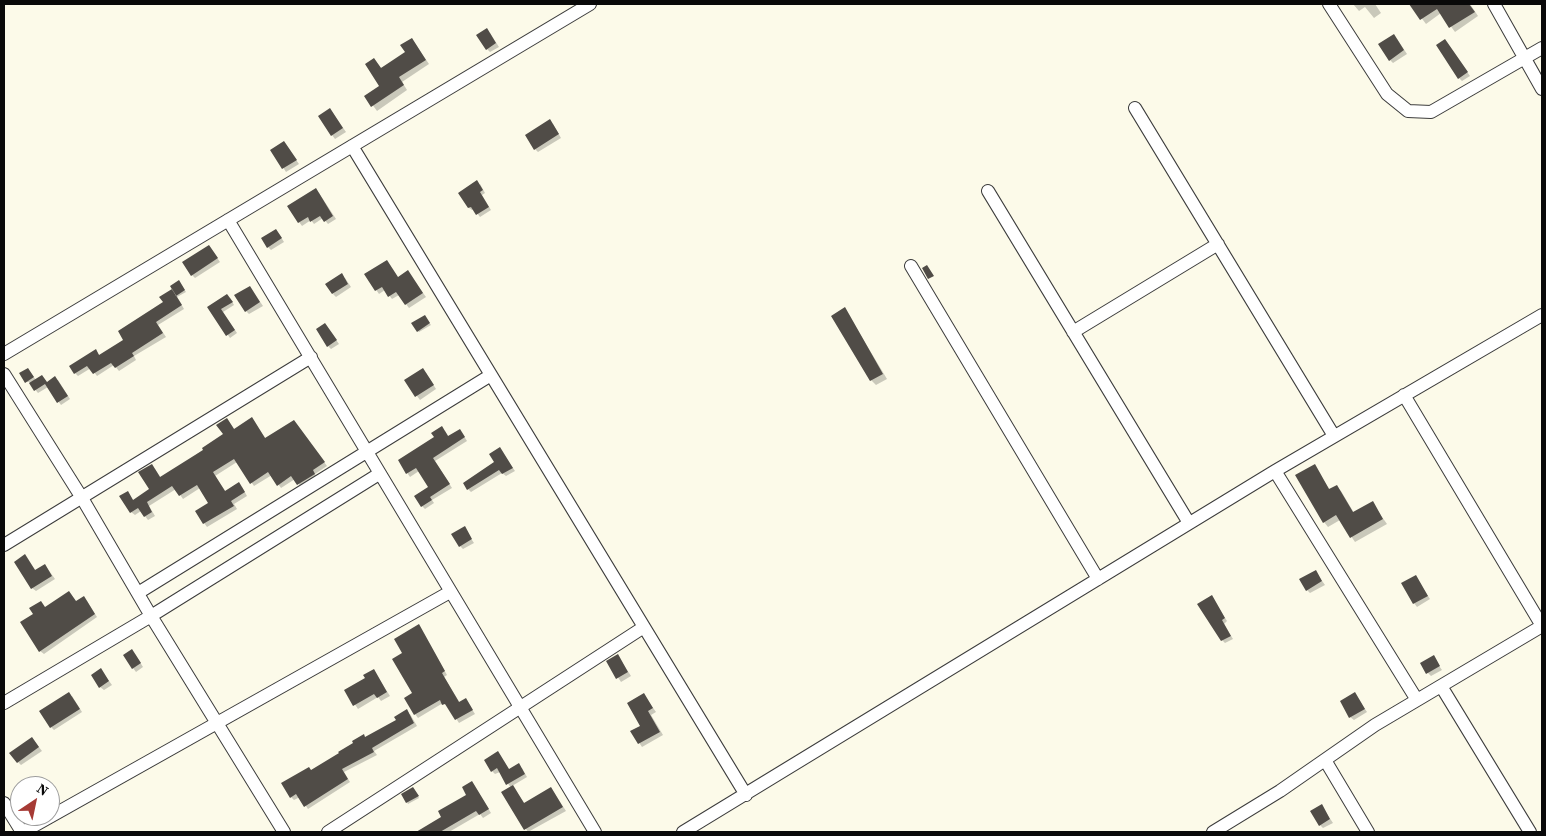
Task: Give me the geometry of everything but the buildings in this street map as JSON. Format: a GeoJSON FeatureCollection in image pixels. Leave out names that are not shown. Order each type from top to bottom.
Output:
{"type":"FeatureCollection","features":[{"type":"Feature","properties":{"kind":"street"},"geometry":{"type":"LineString","coordinates":[[4,354],[590,4]]}},
{"type":"Feature","properties":{"kind":"street"},"geometry":{"type":"LineString","coordinates":[[1329,4],[1387,94],[1408,111],[1431,112],[1542,48]]}},
{"type":"Feature","properties":{"kind":"street"},"geometry":{"type":"LineString","coordinates":[[1494,4],[1542,90]]}},
{"type":"Feature","properties":{"kind":"street"},"geometry":{"type":"LineString","coordinates":[[1135,108],[1334,436]]}},
{"type":"Feature","properties":{"kind":"street"},"geometry":{"type":"LineString","coordinates":[[352,146],[746,794]]}},
{"type":"Feature","properties":{"kind":"street"},"geometry":{"type":"LineString","coordinates":[[988,191],[1189,524]]}},
{"type":"Feature","properties":{"kind":"street"},"geometry":{"type":"LineString","coordinates":[[228,220],[595,832]]}},
{"type":"Feature","properties":{"kind":"street"},"geometry":{"type":"LineString","coordinates":[[1073,332],[1218,244]]}},
{"type":"Feature","properties":{"kind":"street"},"geometry":{"type":"LineString","coordinates":[[911,266],[1098,579]]}},
{"type":"Feature","properties":{"kind":"street"},"geometry":{"type":"LineString","coordinates":[[683,832],[1275,471],[1542,316]]}},
{"type":"Feature","properties":{"kind":"street"},"geometry":{"type":"LineString","coordinates":[[4,545],[311,357]]}},
{"type":"Feature","properties":{"kind":"street"},"geometry":{"type":"LineString","coordinates":[[4,374],[82,498],[150,616],[284,832]]}},
{"type":"Feature","properties":{"kind":"street"},"geometry":{"type":"LineString","coordinates":[[138,594],[491,376]]}},
{"type":"Feature","properties":{"kind":"street"},"geometry":{"type":"LineString","coordinates":[[1213,832],[1280,792],[1375,725],[1542,626],[1404,396]]}},
{"type":"Feature","properties":{"kind":"street"},"geometry":{"type":"LineString","coordinates":[[1275,471],[1416,700]]}},
{"type":"Feature","properties":{"kind":"street"},"geometry":{"type":"LineString","coordinates":[[4,703],[150,616],[379,474]]}},
{"type":"Feature","properties":{"kind":"street"},"geometry":{"type":"LineString","coordinates":[[4,803],[22,832],[450,592]]}},
{"type":"Feature","properties":{"kind":"street"},"geometry":{"type":"LineString","coordinates":[[328,832],[644,627]]}},
{"type":"Feature","properties":{"kind":"street"},"geometry":{"type":"LineString","coordinates":[[1441,686],[1530,832]]}},
{"type":"Feature","properties":{"kind":"street"},"geometry":{"type":"LineString","coordinates":[[1325,760],[1368,832]]}}]}
